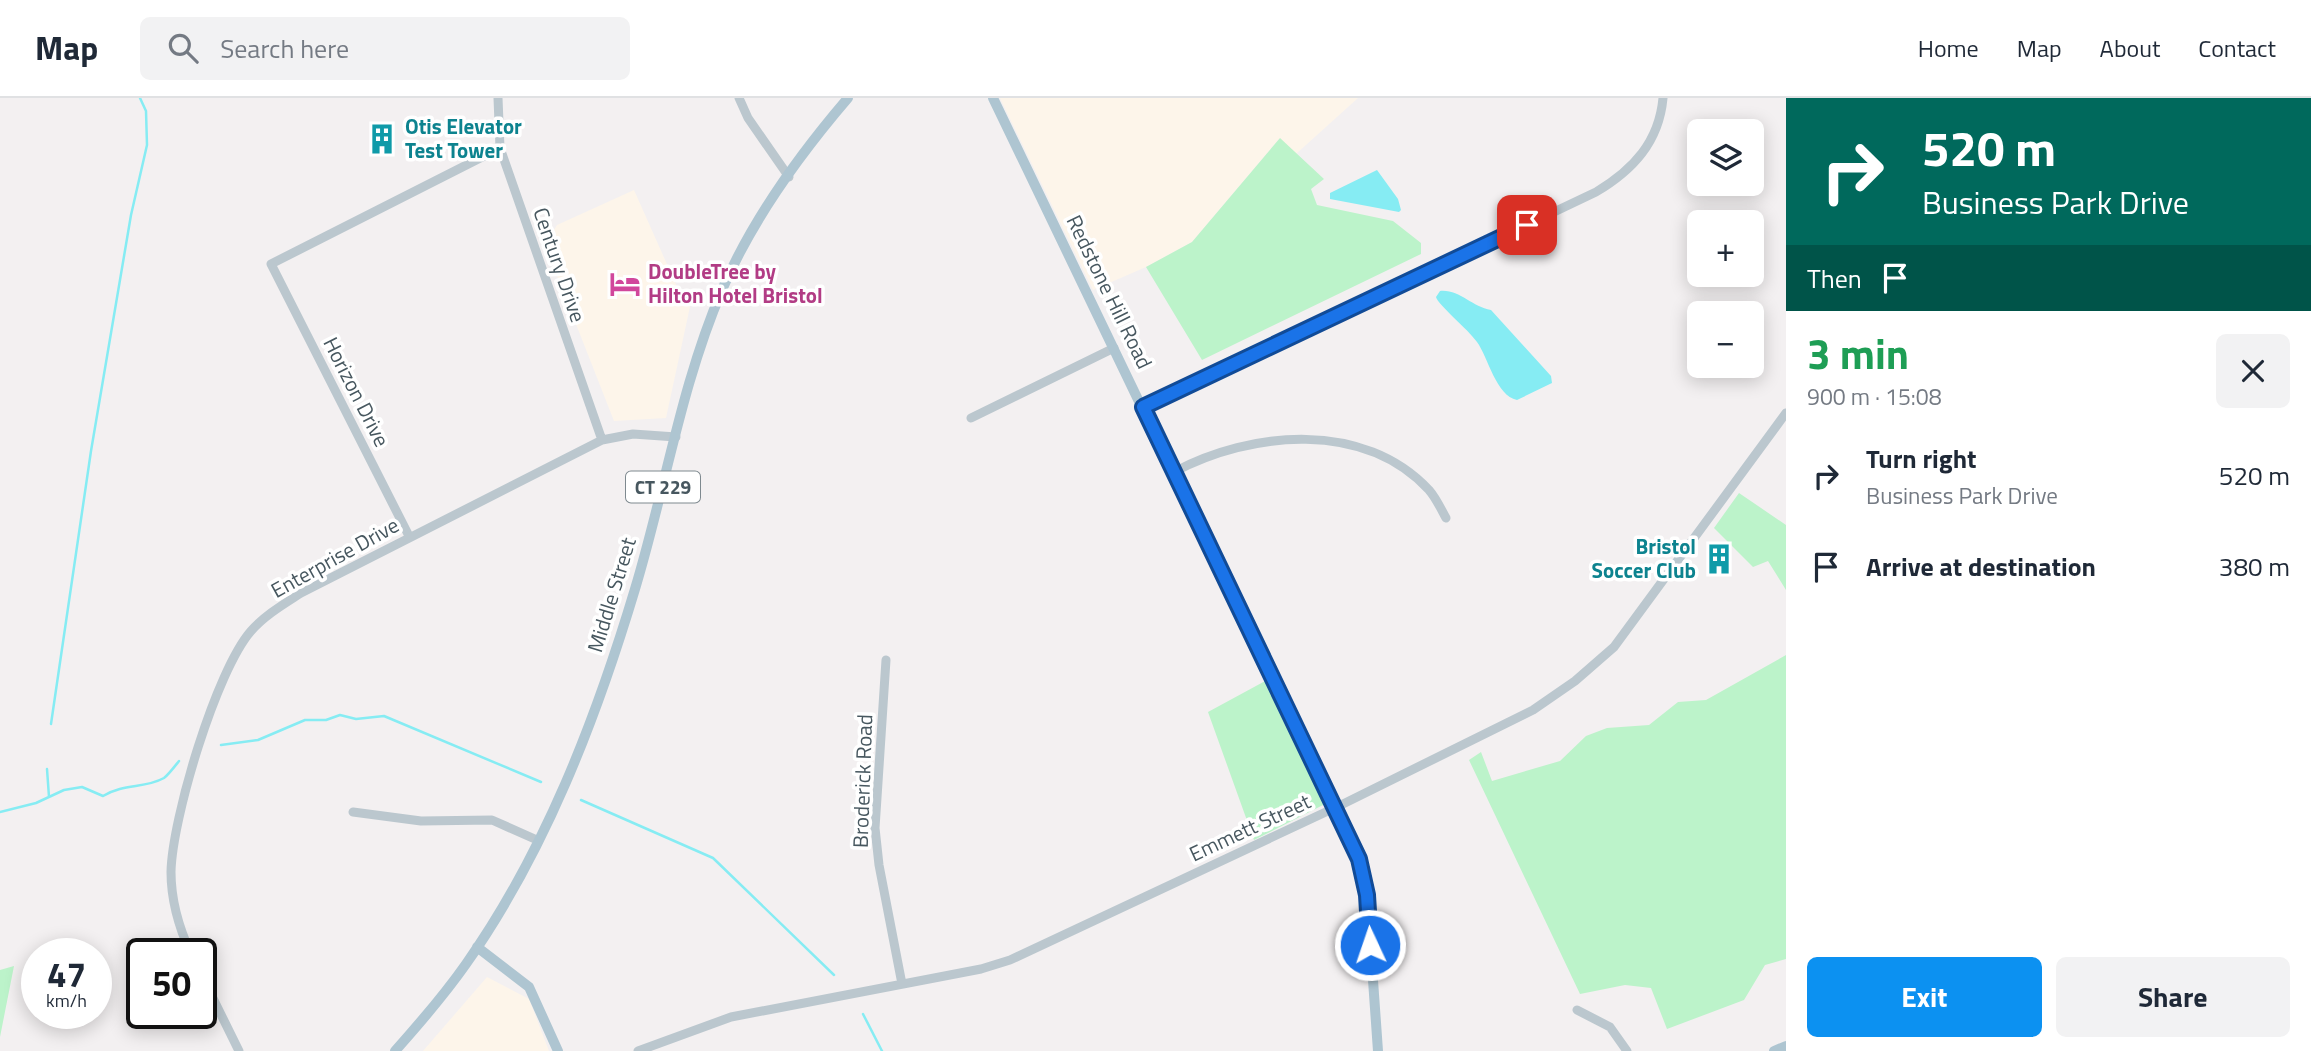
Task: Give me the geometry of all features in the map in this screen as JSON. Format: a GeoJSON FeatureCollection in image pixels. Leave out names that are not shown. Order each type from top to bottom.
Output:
{"type":"FeatureCollection","features":[{"type":"Feature","properties":{"kind":"main road","name":"Middle Street"},"geometry":{"type":"LineString","coordinates":[[395,1051],[443,994],[477,947],[537,840],[575,760],[600,697],[638,581],[677,437],[722,290],[758,223],[848,98]]}},
{"type":"Feature","properties":{"kind":"main road","name":"Redstone Hill Road"},"geometry":{"type":"LineString","coordinates":[[993,98],[1359,859],[1365,885],[1378,1051]]}},
{"type":"Feature","properties":{"kind":"main road"},"geometry":{"type":"LineString","coordinates":[[477,947],[529,987],[558,1051]]}},
{"type":"Feature","properties":{"kind":"main road"},"geometry":{"type":"LineString","coordinates":[[1774,1051],[1786,1046]]}},
{"type":"Feature","properties":{"kind":"street","name":"Century Drive"},"geometry":{"type":"LineString","coordinates":[[498,98],[499,148],[602,440]]}},
{"type":"Feature","properties":{"kind":"street"},"geometry":{"type":"LineString","coordinates":[[739,98],[748,118],[789,177]]}},
{"type":"Feature","properties":{"kind":"street"},"geometry":{"type":"LineString","coordinates":[[1143,407],[1596,192],[1620,178],[1643,154],[1654,137],[1663,98]]}},
{"type":"Feature","properties":{"kind":"street","name":"Horizon Drive"},"geometry":{"type":"LineString","coordinates":[[409,536],[271,264],[499,148]]}},
{"type":"Feature","properties":{"kind":"street"},"geometry":{"type":"LineString","coordinates":[[971,418],[1114,348]]}},
{"type":"Feature","properties":{"kind":"street","name":"Emmett Street"},"geometry":{"type":"LineString","coordinates":[[638,1051],[731,1017],[981,969],[1026,954],[1533,710],[1576,681],[1614,647],[1786,413]]}},
{"type":"Feature","properties":{"kind":"street","name":"Enterprise Drive"},"geometry":{"type":"LineString","coordinates":[[185,938],[176,914],[172,856],[199,748],[230,662],[251,632],[276,609],[409,536],[602,440],[633,434],[677,437]]}},
{"type":"Feature","properties":{"kind":"street"},"geometry":{"type":"LineString","coordinates":[[1174,472],[1220,451],[1251,442],[1310,439],[1347,444],[1401,466],[1431,492],[1446,518]]}},
{"type":"Feature","properties":{"kind":"street","name":"Broderick Road"},"geometry":{"type":"LineString","coordinates":[[886,660],[875,828],[879,865],[902,984]]}},
{"type":"Feature","properties":{"kind":"street"},"geometry":{"type":"LineString","coordinates":[[353,812],[421,821],[492,820],[537,840]]}},
{"type":"Feature","properties":{"kind":"street"},"geometry":{"type":"LineString","coordinates":[[217,1006],[239,1051]]}},
{"type":"Feature","properties":{"kind":"street"},"geometry":{"type":"LineString","coordinates":[[1577,1010],[1610,1027],[1627,1051]]}},
{"type":"Feature","properties":{"kind":"shaded area"},"geometry":{"type":"Polygon","coordinates":[[[1000,98],[1358,98],[1296,154],[1279,139],[1192,242],[1146,267],[1093,290],[1000,98]]]}},
{"type":"Feature","properties":{"kind":"shaded area"},"geometry":{"type":"Polygon","coordinates":[[[634,190],[682,298],[691,302],[666,418],[614,421],[545,245],[557,225],[634,190]]]}},
{"type":"Feature","properties":{"kind":"shaded area"},"geometry":{"type":"Polygon","coordinates":[[[487,977],[529,999],[549,1051],[423,1051],[487,977]]]}},
{"type":"Feature","properties":{"kind":"green space"},"geometry":{"type":"Polygon","coordinates":[[[1280,138],[1324,179],[1311,189],[1317,205],[1393,221],[1421,243],[1421,254],[1202,360],[1146,267],[1192,242],[1280,138]]]}},
{"type":"Feature","properties":{"kind":"green space"},"geometry":{"type":"Polygon","coordinates":[[[1739,493],[1786,525],[1786,590],[1768,561],[1753,567],[1714,528],[1739,493]]]}},
{"type":"Feature","properties":{"kind":"green space"},"geometry":{"type":"Polygon","coordinates":[[[1786,655],[1786,959],[1765,965],[1744,1000],[1667,1029],[1651,988],[1625,985],[1580,994],[1469,760],[1481,752],[1492,781],[1560,761],[1586,736],[1607,728],[1649,725],[1678,702],[1706,700],[1786,655]]]}},
{"type":"Feature","properties":{"kind":"green space"},"geometry":{"type":"Polygon","coordinates":[[[1267,680],[1327,803],[1254,840],[1208,712],[1267,680]]]}},
{"type":"Feature","properties":{"kind":"green space"},"geometry":{"type":"Polygon","coordinates":[[[14,966],[0,1037],[0,970],[14,966]]]}},
{"type":"Feature","properties":{"kind":"water"},"geometry":{"type":"Polygon","coordinates":[[[1377,170],[1398,199],[1401,210],[1399,212],[1330,199],[1330,193],[1377,170]]]}},
{"type":"Feature","properties":{"kind":"water"},"geometry":{"type":"Polygon","coordinates":[[[1440,291],[1459,295],[1491,310],[1551,376],[1552,383],[1517,400],[1510,397],[1498,384],[1477,342],[1438,301],[1436,297],[1440,291]]]}},
{"type":"Feature","properties":{"kind":"waterway"},"geometry":{"type":"LineString","coordinates":[[51,724],[91,451],[131,215],[147,145],[146,111],[140,98]]}},
{"type":"Feature","properties":{"kind":"waterway"},"geometry":{"type":"LineString","coordinates":[[221,745],[258,740],[305,720],[326,720],[340,715],[356,719],[384,716],[541,782]]}},
{"type":"Feature","properties":{"kind":"waterway"},"geometry":{"type":"LineString","coordinates":[[0,812],[36,803],[64,790],[82,787],[103,796],[119,789],[149,784],[164,778],[179,761]]}},
{"type":"Feature","properties":{"kind":"waterway"},"geometry":{"type":"LineString","coordinates":[[47,769],[49,797]]}},
{"type":"Feature","properties":{"kind":"waterway"},"geometry":{"type":"LineString","coordinates":[[581,800],[713,858],[834,975]]}},
{"type":"Feature","properties":{"kind":"waterway"},"geometry":{"type":"LineString","coordinates":[[863,1014],[882,1051]]}},
{"type":"Feature","properties":{"kind":"place","name":"Otis Elevator Test Tower"},"geometry":{"type":"Point","coordinates":[382,139]}},
{"type":"Feature","properties":{"kind":"place","name":"DoubleTree by Hilton Hotel Bristol"},"geometry":{"type":"Point","coordinates":[625,284]}},
{"type":"Feature","properties":{"kind":"place","name":"Bristol Soccer Club"},"geometry":{"type":"Point","coordinates":[1719,559]}},
{"type":"Feature","properties":{"kind":"route"},"geometry":{"type":"LineString","coordinates":[[1370,945],[1367,895],[1359,859],[1277,682],[1143,407],[1527,225]]}}]}
